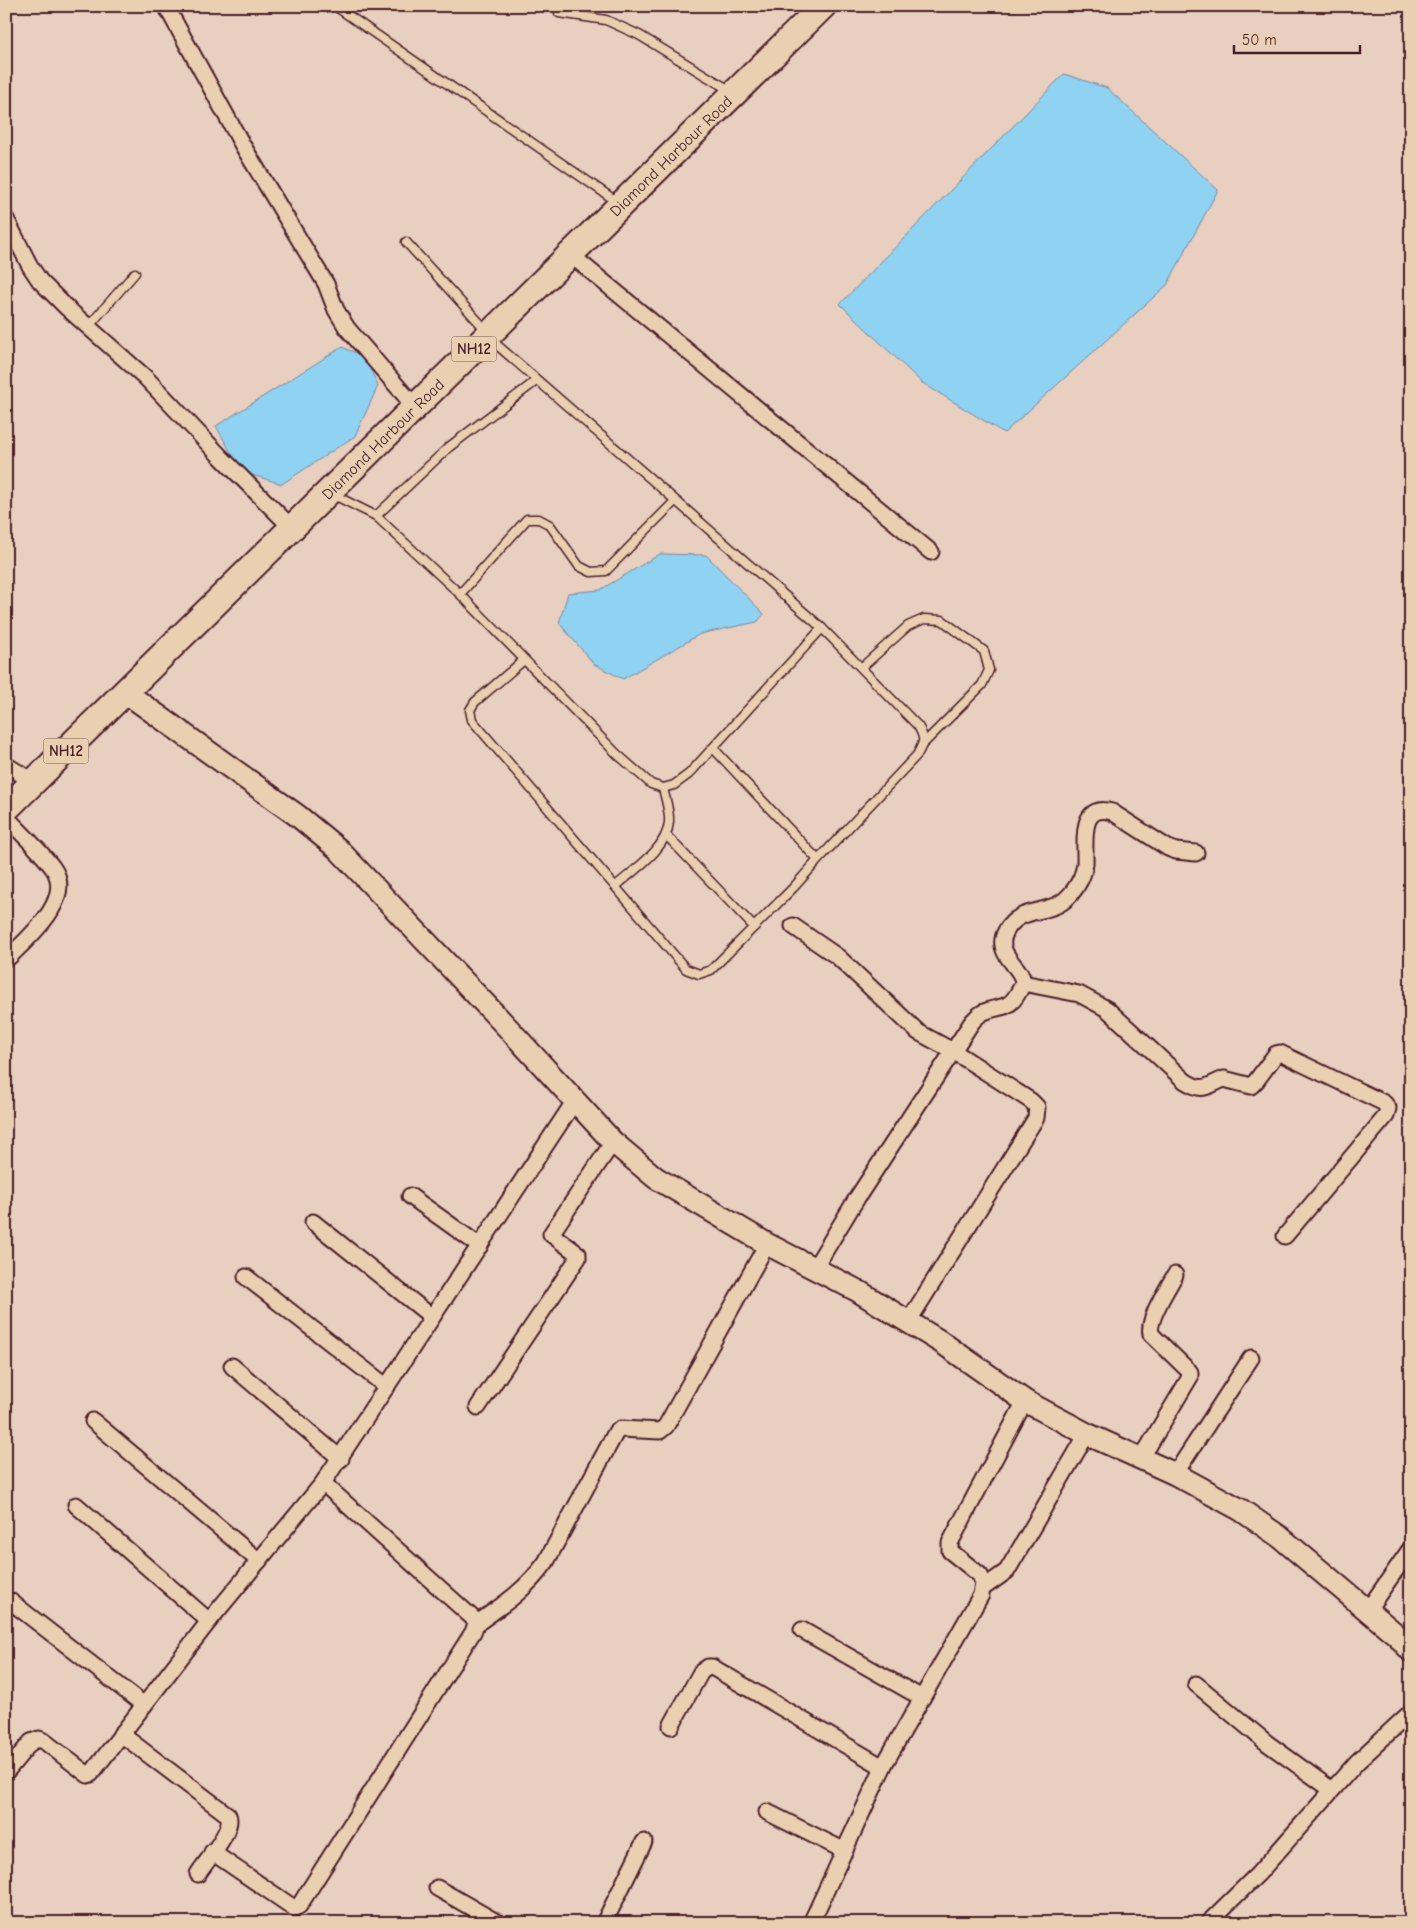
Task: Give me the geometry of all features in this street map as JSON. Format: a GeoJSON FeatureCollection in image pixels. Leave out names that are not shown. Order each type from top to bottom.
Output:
{"type":"FeatureCollection","features":[{"type":"Feature","properties":{"kind":"highway","name":"Diamond Harbour Road"},"geometry":{"type":"LineString","coordinates":[[6,809],[823,6]]}},
{"type":"Feature","properties":{"kind":"main road"},"geometry":{"type":"LineString","coordinates":[[125,692],[283,805],[338,849],[507,1027],[574,1102],[613,1142],[656,1178],[767,1244],[858,1291],[941,1342],[1025,1401],[1087,1434],[1174,1474],[1241,1510],[1280,1536],[1398,1636],[1411,1651]]}},
{"type":"Feature","properties":{"kind":"street"},"geometry":{"type":"LineString","coordinates":[[166,6],[243,146],[326,284],[336,310],[347,328],[415,407]]}},
{"type":"Feature","properties":{"kind":"street"},"geometry":{"type":"LineString","coordinates":[[6,219],[30,266],[40,281],[88,327],[146,378],[292,528]]}},
{"type":"Feature","properties":{"kind":"street"},"geometry":{"type":"LineString","coordinates":[[571,255],[931,552]]}},
{"type":"Feature","properties":{"kind":"street"},"geometry":{"type":"LineString","coordinates":[[6,765],[34,782]]}},
{"type":"Feature","properties":{"kind":"street"},"geometry":{"type":"LineString","coordinates":[[1196,853],[1176,851],[1168,848],[1112,812],[1104,810],[1096,812],[1085,828],[1083,844],[1085,863],[1079,883],[1060,904],[1020,916],[1012,922],[1003,936],[1002,944],[1005,953],[1023,983],[1079,994],[1107,1009],[1185,1081],[1193,1086],[1207,1088],[1224,1079],[1251,1086],[1276,1054],[1280,1052],[1387,1106],[1386,1116],[1284,1236]]}},
{"type":"Feature","properties":{"kind":"street"},"geometry":{"type":"LineString","coordinates":[[6,817],[54,869],[59,882],[56,902],[42,924],[10,957]]}},
{"type":"Feature","properties":{"kind":"street"},"geometry":{"type":"LineString","coordinates":[[793,926],[838,957],[918,1032],[953,1051],[1031,1101],[1036,1107],[1036,1118],[908,1322]]}},
{"type":"Feature","properties":{"kind":"street"},"geometry":{"type":"LineString","coordinates":[[814,1269],[857,1198],[978,1016],[983,1012],[1008,1006],[1016,997],[1023,983]]}},
{"type":"Feature","properties":{"kind":"street"},"geometry":{"type":"LineString","coordinates":[[6,1772],[31,1742],[39,1739],[90,1775],[209,1621],[323,1483],[574,1102]]}},
{"type":"Feature","properties":{"kind":"street"},"geometry":{"type":"LineString","coordinates":[[478,1407],[578,1258],[578,1254],[551,1234],[613,1142]]}},
{"type":"Feature","properties":{"kind":"street"},"geometry":{"type":"LineString","coordinates":[[410,1196],[480,1246]]}},
{"type":"Feature","properties":{"kind":"street"},"geometry":{"type":"LineString","coordinates":[[313,1222],[432,1317]]}},
{"type":"Feature","properties":{"kind":"street"},"geometry":{"type":"LineString","coordinates":[[212,1852],[294,1908],[299,1906],[473,1632],[476,1624],[520,1593],[546,1562],[616,1432],[621,1429],[660,1431],[666,1426],[767,1244]]}},
{"type":"Feature","properties":{"kind":"street"},"geometry":{"type":"LineString","coordinates":[[1141,1459],[1190,1377],[1190,1372],[1151,1334],[1150,1329],[1152,1319],[1175,1275]]}},
{"type":"Feature","properties":{"kind":"street"},"geometry":{"type":"LineString","coordinates":[[246,1277],[387,1387]]}},
{"type":"Feature","properties":{"kind":"street"},"geometry":{"type":"LineString","coordinates":[[1174,1474],[1251,1358]]}},
{"type":"Feature","properties":{"kind":"street"},"geometry":{"type":"LineString","coordinates":[[232,1366],[340,1459]]}},
{"type":"Feature","properties":{"kind":"street"},"geometry":{"type":"LineString","coordinates":[[811,1923],[883,1767],[981,1595],[983,1588],[980,1576],[950,1551],[950,1544],[1025,1401]]}},
{"type":"Feature","properties":{"kind":"street"},"geometry":{"type":"LineString","coordinates":[[93,1421],[259,1561]]}},
{"type":"Feature","properties":{"kind":"street"},"geometry":{"type":"LineString","coordinates":[[983,1588],[1007,1571],[1087,1434]]}},
{"type":"Feature","properties":{"kind":"street"},"geometry":{"type":"LineString","coordinates":[[323,1483],[475,1620],[476,1624]]}},
{"type":"Feature","properties":{"kind":"street"},"geometry":{"type":"LineString","coordinates":[[76,1505],[209,1621]]}},
{"type":"Feature","properties":{"kind":"street"},"geometry":{"type":"LineString","coordinates":[[1367,1611],[1411,1548]]}},
{"type":"Feature","properties":{"kind":"street"},"geometry":{"type":"LineString","coordinates":[[10,1601],[144,1705]]}},
{"type":"Feature","properties":{"kind":"street"},"geometry":{"type":"LineString","coordinates":[[802,1630],[922,1698]]}},
{"type":"Feature","properties":{"kind":"street"},"geometry":{"type":"LineString","coordinates":[[672,1726],[701,1672],[708,1667],[712,1667],[883,1767]]}},
{"type":"Feature","properties":{"kind":"street"},"geometry":{"type":"LineString","coordinates":[[1196,1684],[1267,1743],[1332,1790]]}},
{"type":"Feature","properties":{"kind":"street"},"geometry":{"type":"LineString","coordinates":[[1208,1923],[1258,1874],[1365,1753],[1411,1712]]}},
{"type":"Feature","properties":{"kind":"street"},"geometry":{"type":"LineString","coordinates":[[121,1734],[228,1814],[230,1821],[227,1831],[198,1874]]}},
{"type":"Feature","properties":{"kind":"street"},"geometry":{"type":"LineString","coordinates":[[767,1812],[845,1851]]}},
{"type":"Feature","properties":{"kind":"street"},"geometry":{"type":"LineString","coordinates":[[604,1923],[644,1842]]}},
{"type":"Feature","properties":{"kind":"street"},"geometry":{"type":"LineString","coordinates":[[438,1888],[498,1923]]}},
{"type":"Feature","properties":{"kind":"lane"},"geometry":{"type":"LineString","coordinates":[[335,6],[622,205]]}},
{"type":"Feature","properties":{"kind":"lane"},"geometry":{"type":"LineString","coordinates":[[559,13],[606,20],[614,23],[639,35],[735,93]]}},
{"type":"Feature","properties":{"kind":"lane"},"geometry":{"type":"LineString","coordinates":[[406,242],[488,335],[536,380],[822,628],[862,666],[918,726],[923,734],[924,743]]}},
{"type":"Feature","properties":{"kind":"lane"},"geometry":{"type":"LineString","coordinates":[[88,327],[135,273]]}},
{"type":"Feature","properties":{"kind":"lane"},"geometry":{"type":"LineString","coordinates":[[376,516],[449,447],[536,380]]}},
{"type":"Feature","properties":{"kind":"lane"},"geometry":{"type":"LineString","coordinates":[[329,493],[376,516],[460,594],[617,754],[651,784],[663,788],[674,785],[689,774],[822,628]]}},
{"type":"Feature","properties":{"kind":"lane"},"geometry":{"type":"LineString","coordinates":[[460,594],[527,520],[539,519],[550,525],[579,566],[591,572],[606,571],[676,501]]}},
{"type":"Feature","properties":{"kind":"lane"},"geometry":{"type":"LineString","coordinates":[[524,660],[475,702],[470,710],[472,720],[686,969],[698,974],[711,970],[793,888],[917,756],[924,743],[982,685],[989,670],[984,651],[942,620],[924,619],[908,626],[862,666]]}},
{"type":"Feature","properties":{"kind":"lane"},"geometry":{"type":"LineString","coordinates":[[713,748],[818,860]]}},
{"type":"Feature","properties":{"kind":"lane"},"geometry":{"type":"LineString","coordinates":[[616,886],[656,850],[667,836],[670,820],[663,788]]}},
{"type":"Feature","properties":{"kind":"lane"},"geometry":{"type":"LineString","coordinates":[[667,836],[754,927]]}},
{"type":"Feature","properties":{"kind":"water"},"geometry":{"type":"Polygon","coordinates":[[[1064,74],[1107,88],[1218,190],[1167,285],[1004,433],[921,382],[840,304],[1064,74]]]}},
{"type":"Feature","properties":{"kind":"water"},"geometry":{"type":"Polygon","coordinates":[[[342,347],[365,357],[378,386],[355,436],[282,484],[242,472],[216,426],[342,347]]]}},
{"type":"Feature","properties":{"kind":"water"},"geometry":{"type":"Polygon","coordinates":[[[660,554],[706,555],[764,614],[757,622],[700,634],[623,679],[594,664],[559,623],[568,593],[600,590],[660,554]]]}}]}
